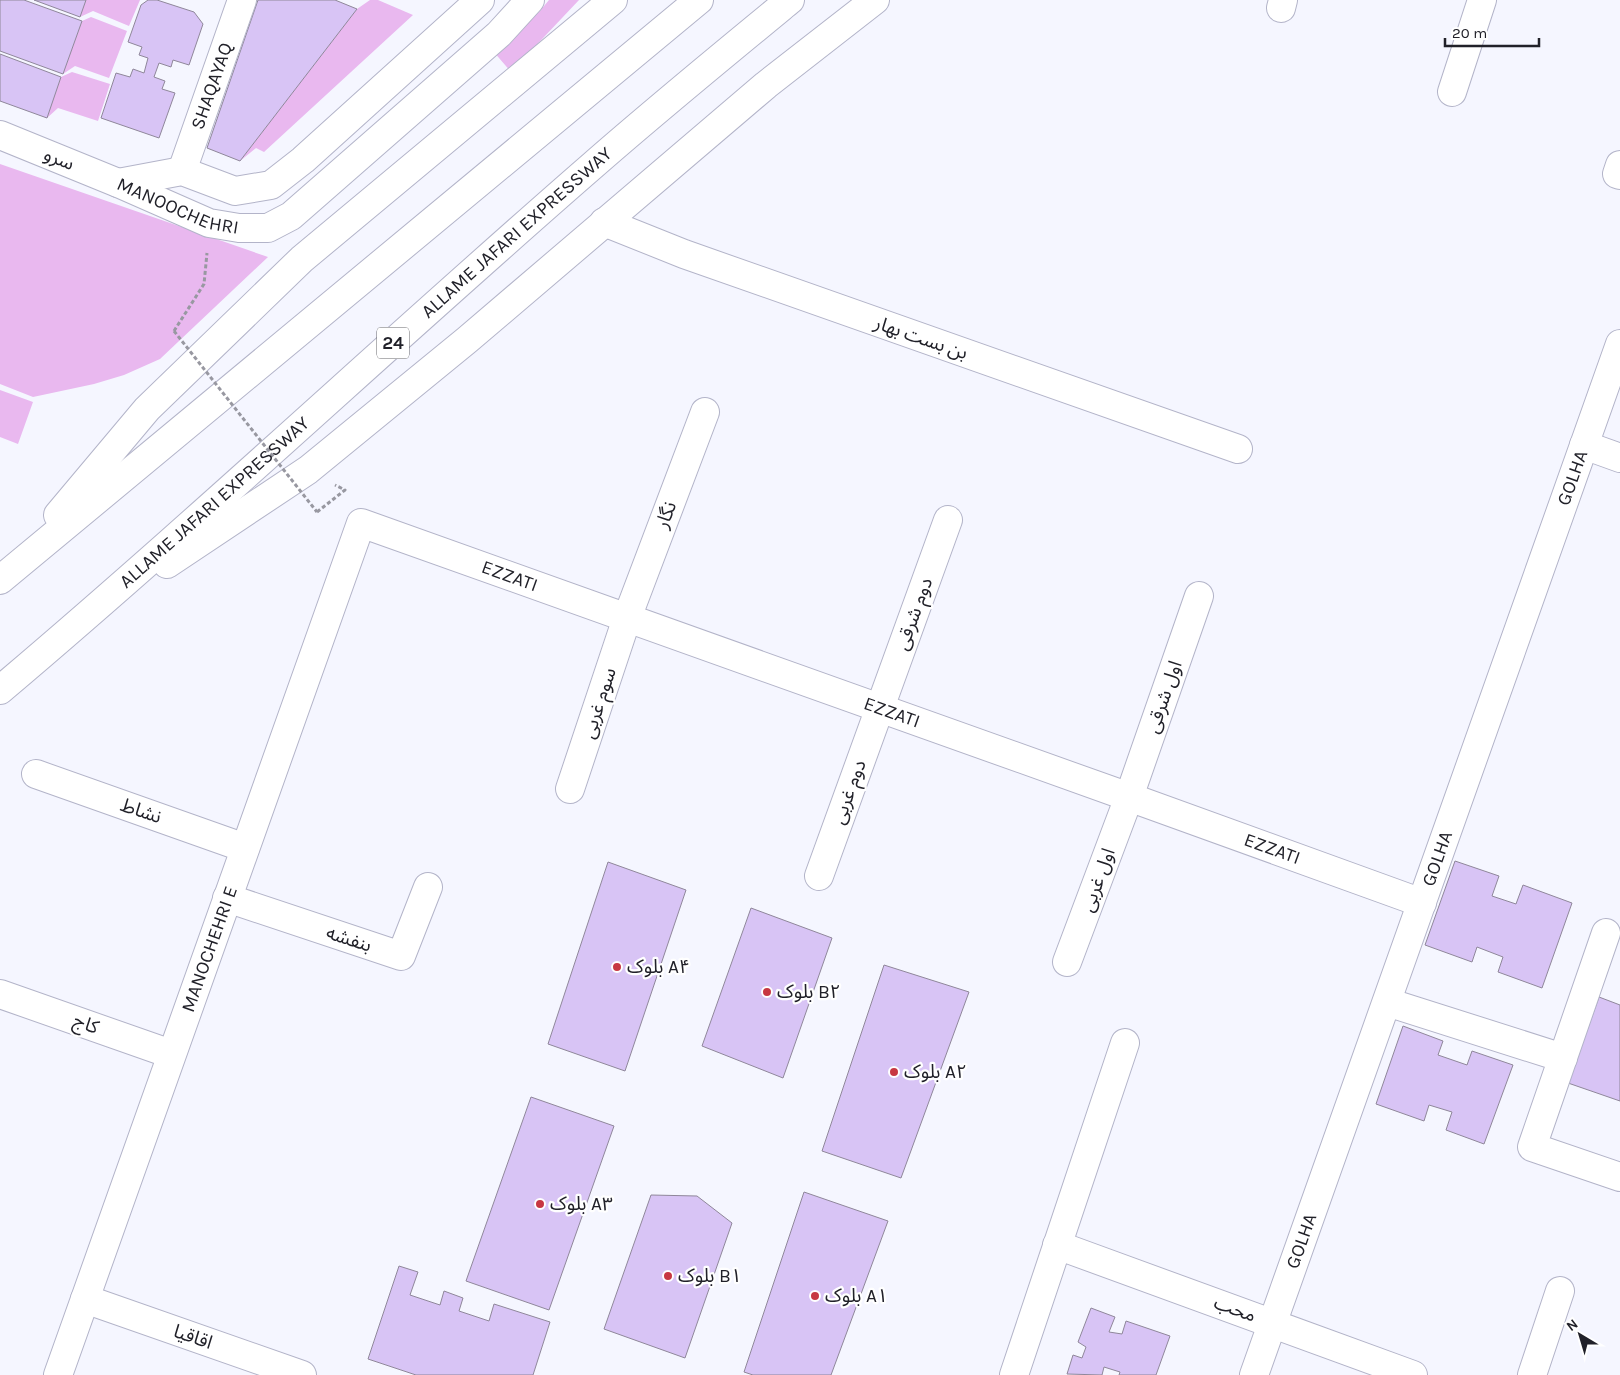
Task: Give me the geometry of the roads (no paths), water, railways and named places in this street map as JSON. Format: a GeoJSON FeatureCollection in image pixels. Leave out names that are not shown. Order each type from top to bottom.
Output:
{"type":"FeatureCollection","features":[{"type":"Feature","properties":{"kind":"main road","name":"SHAQAYAQ"},"geometry":{"type":"LineString","coordinates":[[182,171],[242,0]]}},
{"type":"Feature","properties":{"kind":"main road","name":"MANOOCHEHRI"},"geometry":{"type":"LineString","coordinates":[[118,183],[182,171],[235,191],[271,184],[303,160],[480,0]]}},
{"type":"Feature","properties":{"kind":"main road","name":"MANOOCHEHRI"},"geometry":{"type":"LineString","coordinates":[[118,183],[209,223],[239,228],[268,228],[291,216],[499,34],[530,0]]}},
{"type":"Feature","properties":{"kind":"main road"},"geometry":{"type":"LineString","coordinates":[[552,51],[590,0]]}},
{"type":"Feature","properties":{"kind":"main road"},"geometry":{"type":"LineString","coordinates":[[7,574],[147,409],[288,273],[317,246],[613,0]]}},
{"type":"Feature","properties":{"kind":"main road"},"geometry":{"type":"LineString","coordinates":[[7,574],[699,0]]}},
{"type":"Feature","properties":{"kind":"main road","name":"ALLAME JAFARI EXPRESSWAY"},"geometry":{"type":"LineString","coordinates":[[0,690],[86,617],[591,166],[790,0]]}},
{"type":"Feature","properties":{"kind":"main road"},"geometry":{"type":"LineString","coordinates":[[86,617],[308,470],[467,340],[766,85],[875,0]]}},
{"type":"Feature","properties":{"kind":"main road"},"geometry":{"type":"LineString","coordinates":[[1452,92],[1482,0]]}},
{"type":"Feature","properties":{"kind":"main road","name":"سرو"},"geometry":{"type":"LineString","coordinates":[[0,135],[118,183]]}},
{"type":"Feature","properties":{"kind":"main road"},"geometry":{"type":"LineString","coordinates":[[1620,165],[1617,174],[1620,175]]}},
{"type":"Feature","properties":{"kind":"main road","name":"بن بست بهار"},"geometry":{"type":"LineString","coordinates":[[604,222],[693,258],[1238,450]]}},
{"type":"Feature","properties":{"kind":"main road","name":"GOLHA"},"geometry":{"type":"LineString","coordinates":[[1254,1375],[1620,344]]}},
{"type":"Feature","properties":{"kind":"main road","name":"نگار"},"geometry":{"type":"LineString","coordinates":[[627,618],[704,412]]}},
{"type":"Feature","properties":{"kind":"main road"},"geometry":{"type":"LineString","coordinates":[[1584,445],[1620,458]]}},
{"type":"Feature","properties":{"kind":"main road","name":"دوم شرقی"},"geometry":{"type":"LineString","coordinates":[[880,708],[948,520]]}},
{"type":"Feature","properties":{"kind":"main road","name":"EZZATI"},"geometry":{"type":"LineString","coordinates":[[361,523],[1422,903]]}},
{"type":"Feature","properties":{"kind":"main road","name":"MANOCHEHRI E"},"geometry":{"type":"LineString","coordinates":[[58,1375],[361,523]]}},
{"type":"Feature","properties":{"kind":"main road","name":"اول شرقی"},"geometry":{"type":"LineString","coordinates":[[1129,797],[1199,596]]}},
{"type":"Feature","properties":{"kind":"main road","name":"سوم غربی"},"geometry":{"type":"LineString","coordinates":[[570,789],[627,618]]}},
{"type":"Feature","properties":{"kind":"main road","name":"دوم غربی"},"geometry":{"type":"LineString","coordinates":[[818,876],[880,708]]}},
{"type":"Feature","properties":{"kind":"main road","name":"نشاط"},"geometry":{"type":"LineString","coordinates":[[36,774],[245,848]]}},
{"type":"Feature","properties":{"kind":"main road","name":"اول غربی"},"geometry":{"type":"LineString","coordinates":[[1068,962],[1129,797]]}},
{"type":"Feature","properties":{"kind":"main road","name":"بنفشه"},"geometry":{"type":"LineString","coordinates":[[227,898],[400,956],[428,887]]}},
{"type":"Feature","properties":{"kind":"main road"},"geometry":{"type":"LineString","coordinates":[[1606,933],[1532,1147],[1620,1177]]}},
{"type":"Feature","properties":{"kind":"main road","name":"کاج"},"geometry":{"type":"LineString","coordinates":[[0,994],[171,1054]]}},
{"type":"Feature","properties":{"kind":"main road"},"geometry":{"type":"LineString","coordinates":[[1386,1002],[1563,1058]]}},
{"type":"Feature","properties":{"kind":"main road"},"geometry":{"type":"LineString","coordinates":[[1014,1375],[1124,1043]]}},
{"type":"Feature","properties":{"kind":"main road","name":"محب"},"geometry":{"type":"LineString","coordinates":[[1057,1245],[1413,1375]]}},
{"type":"Feature","properties":{"kind":"main road"},"geometry":{"type":"LineString","coordinates":[[1532,1375],[1560,1291]]}},
{"type":"Feature","properties":{"kind":"main road","name":"اقاقیا"},"geometry":{"type":"LineString","coordinates":[[85,1299],[302,1375]]}},
{"type":"Feature","properties":{"kind":"place","name":"بلوک A۴"},"geometry":{"type":"Point","coordinates":[617,967]}},
{"type":"Feature","properties":{"kind":"place","name":"بلوک B۲"},"geometry":{"type":"Point","coordinates":[767,992]}},
{"type":"Feature","properties":{"kind":"place","name":"بلوک A۲"},"geometry":{"type":"Point","coordinates":[894,1072]}},
{"type":"Feature","properties":{"kind":"place","name":"بلوک A۳"},"geometry":{"type":"Point","coordinates":[540,1204]}},
{"type":"Feature","properties":{"kind":"place","name":"بلوک B۱"},"geometry":{"type":"Point","coordinates":[668,1276]}},
{"type":"Feature","properties":{"kind":"place","name":"بلوک A۱"},"geometry":{"type":"Point","coordinates":[815,1296]}}]}
